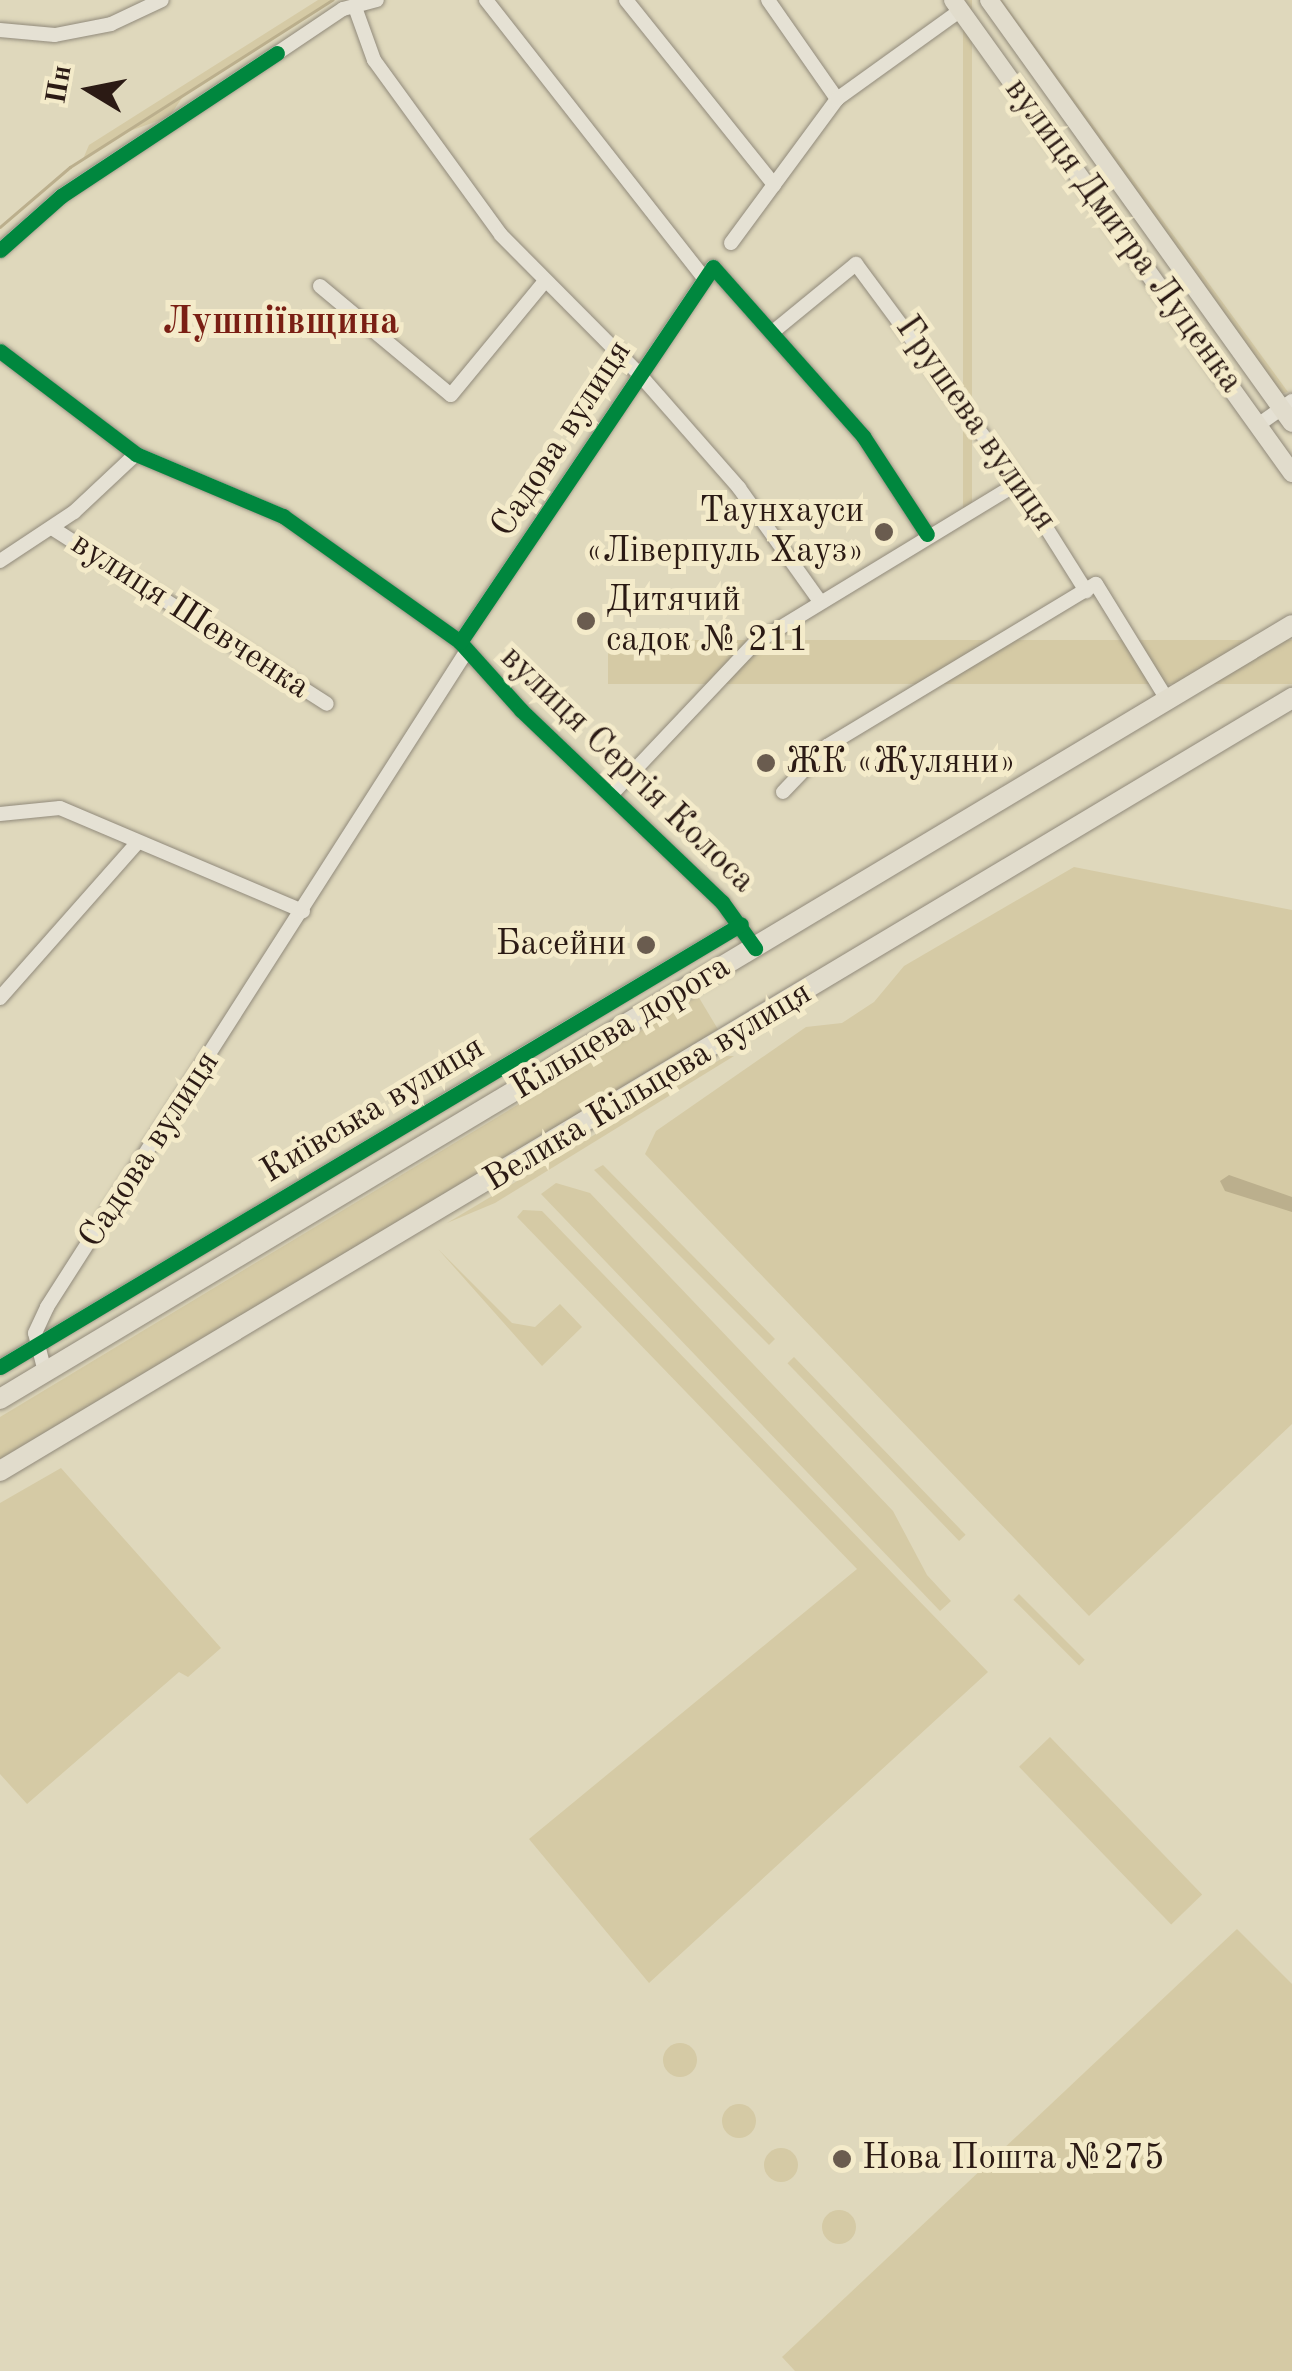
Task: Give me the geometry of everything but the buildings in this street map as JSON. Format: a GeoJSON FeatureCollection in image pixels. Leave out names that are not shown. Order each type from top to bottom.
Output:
{"type":"FeatureCollection","features":[{"type":"Feature","properties":{"kind":"highway","name":"Кільцева дорога"},"geometry":{"type":"LineString","coordinates":[[0,1398],[1292,625]]}},
{"type":"Feature","properties":{"kind":"highway","name":"Велика Кільцева вулиця"},"geometry":{"type":"LineString","coordinates":[[0,1471],[1292,698]]}},
{"type":"Feature","properties":{"kind":"main road","name":"вулиця Дмитра Луценка"},"geometry":{"type":"LineString","coordinates":[[988,0],[1289,411]]}},
{"type":"Feature","properties":{"kind":"main road","name":"вулиця Дмитра Луценка"},"geometry":{"type":"LineString","coordinates":[[957,5],[1292,473]]}},
{"type":"Feature","properties":{"kind":"street"},"geometry":{"type":"LineString","coordinates":[[0,30],[55,36],[111,24],[162,0]]}},
{"type":"Feature","properties":{"kind":"street"},"geometry":{"type":"LineString","coordinates":[[0,250],[61,196],[343,9],[356,10],[378,0]]}},
{"type":"Feature","properties":{"kind":"street"},"geometry":{"type":"LineString","coordinates":[[486,0],[709,273],[774,331],[863,436],[927,534]]}},
{"type":"Feature","properties":{"kind":"street"},"geometry":{"type":"LineString","coordinates":[[626,0],[774,185]]}},
{"type":"Feature","properties":{"kind":"street"},"geometry":{"type":"LineString","coordinates":[[768,0],[837,99]]}},
{"type":"Feature","properties":{"kind":"street"},"geometry":{"type":"LineString","coordinates":[[731,243],[837,99],[957,5]]}},
{"type":"Feature","properties":{"kind":"street"},"geometry":{"type":"LineString","coordinates":[[356,10],[374,60],[501,235],[639,374],[739,488],[819,600]]}},
{"type":"Feature","properties":{"kind":"street","name":"Грушева вулиця"},"geometry":{"type":"LineString","coordinates":[[774,331],[856,264],[1018,483],[1168,700]]}},
{"type":"Feature","properties":{"kind":"street","name":"Садова вулиця"},"geometry":{"type":"LineString","coordinates":[[36,1345],[47,1307],[303,911],[462,647],[709,273]]}},
{"type":"Feature","properties":{"kind":"street"},"geometry":{"type":"LineString","coordinates":[[320,286],[451,395],[544,282]]}},
{"type":"Feature","properties":{"kind":"street","name":"вулиця Сергія Колоса"},"geometry":{"type":"LineString","coordinates":[[0,351],[136,454],[283,516],[462,647],[741,924],[755,948]]}},
{"type":"Feature","properties":{"kind":"street"},"geometry":{"type":"LineString","coordinates":[[1258,425],[1289,411]]}},
{"type":"Feature","properties":{"kind":"street","name":"вулиця Шевченка"},"geometry":{"type":"LineString","coordinates":[[0,561],[52,528],[136,454]]}},
{"type":"Feature","properties":{"kind":"street"},"geometry":{"type":"LineString","coordinates":[[612,794],[756,643],[927,534],[1018,483]]}},
{"type":"Feature","properties":{"kind":"street","name":"вулиця Шевченка"},"geometry":{"type":"LineString","coordinates":[[52,528],[327,704]]}},
{"type":"Feature","properties":{"kind":"street"},"geometry":{"type":"LineString","coordinates":[[784,792],[828,746],[1091,587]]}},
{"type":"Feature","properties":{"kind":"street"},"geometry":{"type":"LineString","coordinates":[[0,814],[54,807],[303,911]]}},
{"type":"Feature","properties":{"kind":"street"},"geometry":{"type":"LineString","coordinates":[[0,998],[138,842]]}},
{"type":"Feature","properties":{"kind":"street","name":"Київська вулиця"},"geometry":{"type":"LineString","coordinates":[[36,1345],[741,924]]}},
{"type":"Feature","properties":{"kind":"street"},"geometry":{"type":"LineString","coordinates":[[0,1367],[36,1345],[45,1372]]}},
{"type":"Feature","properties":{"kind":"shaded area"},"geometry":{"type":"Polygon","coordinates":[[[318,0],[332,0],[184,95],[169,117],[124,133],[83,159],[89,145],[318,0]]]}},
{"type":"Feature","properties":{"kind":"shaded area"},"geometry":{"type":"Polygon","coordinates":[[[963,0],[972,0],[972,508],[963,508],[963,0]]]}},
{"type":"Feature","properties":{"kind":"shaded area"},"geometry":{"type":"Polygon","coordinates":[[[994,0],[1002,0],[1288,392],[1280,394],[994,0]]]}},
{"type":"Feature","properties":{"kind":"shaded area"},"geometry":{"type":"Polygon","coordinates":[[[608,640],[1292,640],[1292,684],[608,684],[608,640]]]}},
{"type":"Feature","properties":{"kind":"shaded area"},"geometry":{"type":"Polygon","coordinates":[[[1074,867],[1292,910],[1292,1424],[1089,1616],[645,1154],[656,1131],[806,1027],[842,1023],[874,1002],[904,966],[1074,867]]]}},
{"type":"Feature","properties":{"kind":"shaded area"},"geometry":{"type":"Polygon","coordinates":[[[698,996],[719,1031],[0,1459],[0,1417],[698,996]]]}},
{"type":"Feature","properties":{"kind":"shaded area"},"geometry":{"type":"Polygon","coordinates":[[[726,1056],[734,1056],[495,1203],[447,1223],[726,1056]]]}},
{"type":"Feature","properties":{"kind":"shaded area"},"geometry":{"type":"Polygon","coordinates":[[[603,1165],[775,1339],[769,1345],[594,1170],[603,1165]]]}},
{"type":"Feature","properties":{"kind":"shaded area"},"geometry":{"type":"Polygon","coordinates":[[[1229,1175],[1292,1197],[1292,1212],[1225,1191],[1220,1181],[1229,1175]]]}},
{"type":"Feature","properties":{"kind":"shaded area"},"geometry":{"type":"Polygon","coordinates":[[[556,1183],[590,1193],[893,1511],[927,1575],[951,1601],[940,1611],[541,1194],[556,1183]]]}},
{"type":"Feature","properties":{"kind":"shaded area"},"geometry":{"type":"Polygon","coordinates":[[[523,1210],[542,1211],[988,1672],[649,1983],[529,1839],[857,1569],[517,1217],[523,1210]]]}},
{"type":"Feature","properties":{"kind":"shaded area"},"geometry":{"type":"Polygon","coordinates":[[[438,1249],[512,1323],[535,1327],[560,1304],[582,1327],[542,1366],[438,1249]]]}},
{"type":"Feature","properties":{"kind":"shaded area"},"geometry":{"type":"Polygon","coordinates":[[[794,1357],[966,1535],[959,1541],[788,1363],[794,1357]]]}},
{"type":"Feature","properties":{"kind":"shaded area"},"geometry":{"type":"Polygon","coordinates":[[[61,1468],[221,1648],[188,1677],[179,1672],[27,1804],[0,1774],[0,1503],[61,1468]]]}},
{"type":"Feature","properties":{"kind":"shaded area"},"geometry":{"type":"Polygon","coordinates":[[[1019,1594],[1085,1660],[1079,1665],[1013,1600],[1019,1594]]]}},
{"type":"Feature","properties":{"kind":"shaded area"},"geometry":{"type":"Polygon","coordinates":[[[1050,1737],[1202,1895],[1171,1924],[1019,1767],[1050,1737]]]}},
{"type":"Feature","properties":{"kind":"shaded area"},"geometry":{"type":"Polygon","coordinates":[[[1237,1929],[1292,1984],[1292,2371],[795,2371],[782,2357],[1237,1929]]]}},
{"type":"Feature","properties":{"kind":"shaded area"},"geometry":{"type":"Polygon","coordinates":[[[680,2043],[692,2048],[697,2060],[692,2072],[680,2077],[668,2072],[663,2060],[668,2048],[680,2043]]]}},
{"type":"Feature","properties":{"kind":"shaded area"},"geometry":{"type":"Polygon","coordinates":[[[739,2104],[751,2109],[756,2121],[751,2133],[739,2138],[727,2133],[722,2121],[727,2109],[739,2104]]]}},
{"type":"Feature","properties":{"kind":"shaded area"},"geometry":{"type":"Polygon","coordinates":[[[781,2148],[793,2153],[798,2165],[793,2177],[781,2182],[769,2177],[764,2165],[769,2153],[781,2148]]]}},
{"type":"Feature","properties":{"kind":"shaded area"},"geometry":{"type":"Polygon","coordinates":[[[839,2210],[851,2215],[856,2227],[851,2239],[839,2244],[827,2239],[822,2227],[827,2215],[839,2210]]]}},
{"type":"Feature","properties":{"kind":"waterway"},"geometry":{"type":"LineString","coordinates":[[0,227],[70,167],[332,0]]}},
{"type":"Feature","properties":{"kind":"cycle path"},"geometry":{"type":"LineString","coordinates":[[0,250],[61,196],[277,53]]}},
{"type":"Feature","properties":{"kind":"cycle path"},"geometry":{"type":"LineString","coordinates":[[460,642],[713,267],[863,436],[927,534]]}},
{"type":"Feature","properties":{"kind":"cycle path"},"geometry":{"type":"LineString","coordinates":[[0,351],[136,454],[283,516],[460,642],[521,710],[722,902],[755,948]]}},
{"type":"Feature","properties":{"kind":"cycle path"},"geometry":{"type":"LineString","coordinates":[[0,1367],[741,924]]}},
{"type":"Feature","properties":{"kind":"place","name":"Таунхауси «Ліверпуль Хауз»"},"geometry":{"type":"Point","coordinates":[884,532]}},
{"type":"Feature","properties":{"kind":"place","name":"Дитячий садок № 211"},"geometry":{"type":"Point","coordinates":[586,621]}},
{"type":"Feature","properties":{"kind":"place","name":"ЖК «Жуляни»"},"geometry":{"type":"Point","coordinates":[766,763]}},
{"type":"Feature","properties":{"kind":"place","name":"Басейни"},"geometry":{"type":"Point","coordinates":[646,945]}},
{"type":"Feature","properties":{"kind":"place","name":"Нова Пошта №275"},"geometry":{"type":"Point","coordinates":[842,2159]}},
{"type":"Feature","properties":{"kind":"district","name":"Лушпіївщина"},"geometry":{"type":"Point","coordinates":[281,324]}}]}
